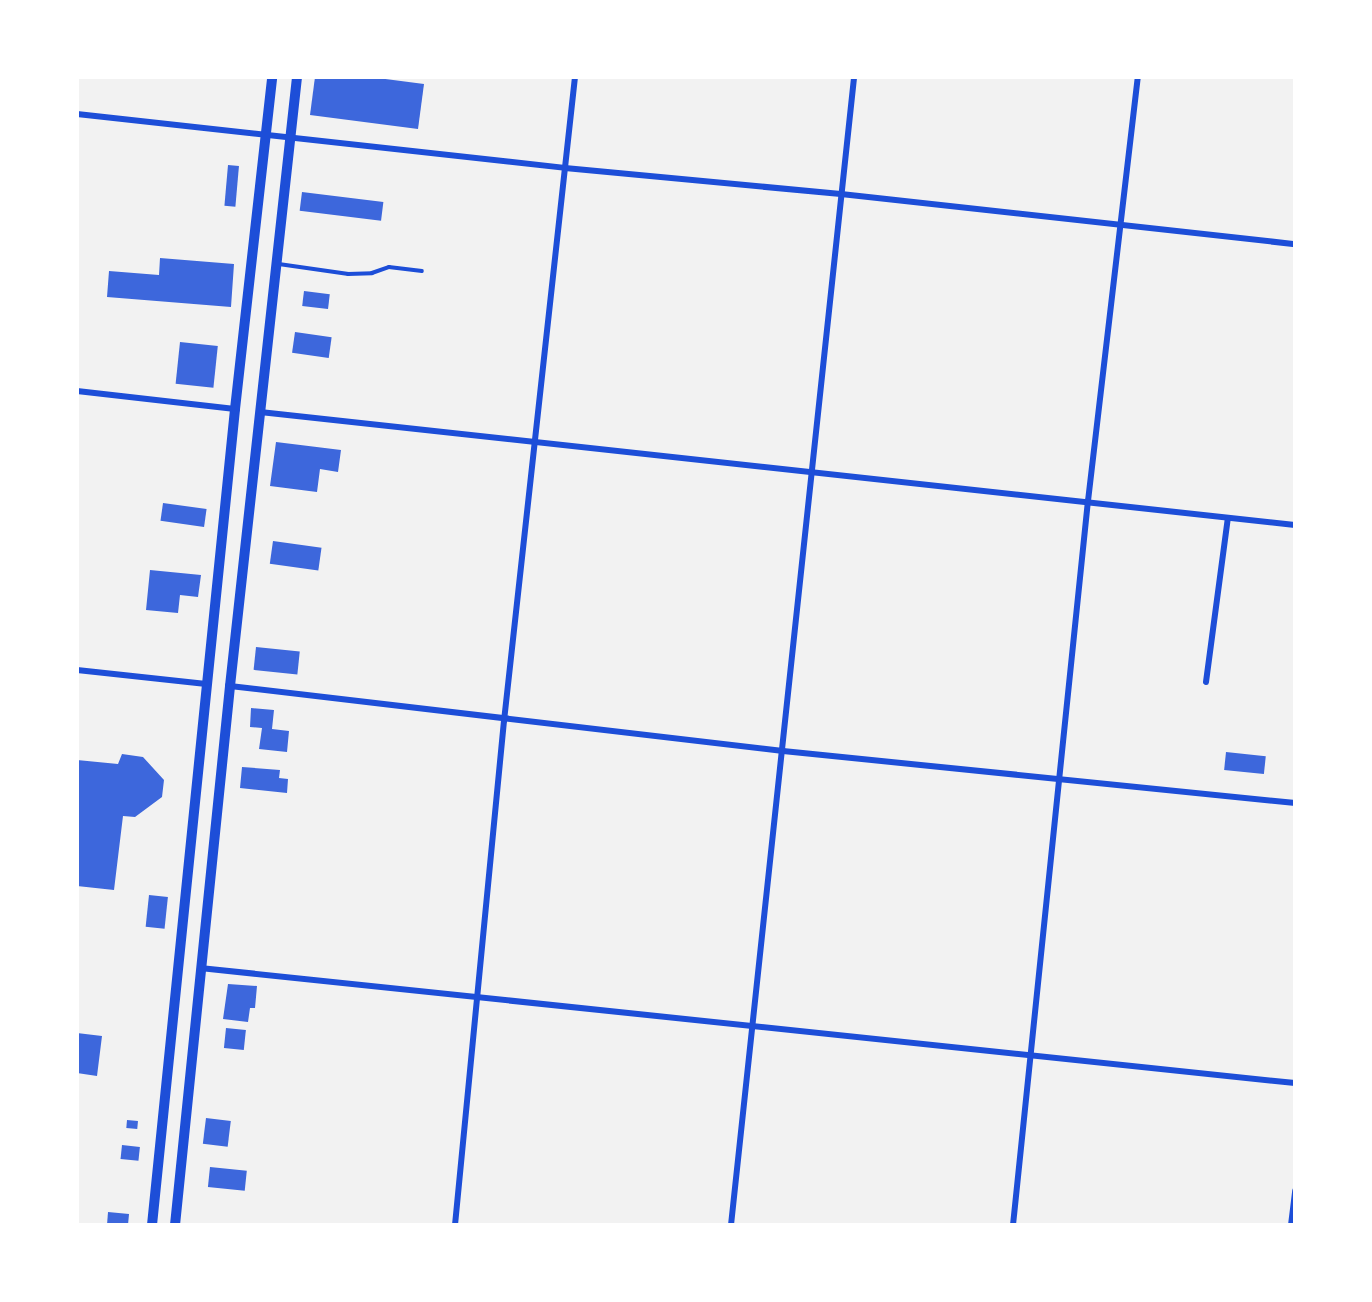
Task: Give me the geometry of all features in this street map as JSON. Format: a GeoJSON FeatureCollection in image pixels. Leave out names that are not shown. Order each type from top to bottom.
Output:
{"type":"FeatureCollection","features":[{"type":"Feature","properties":{"kind":"highway"},"geometry":{"type":"LineString","coordinates":[[152,1225],[234,409],[272,77]]}},
{"type":"Feature","properties":{"kind":"highway"},"geometry":{"type":"LineString","coordinates":[[175,1225],[230,687],[297,77]]}},
{"type":"Feature","properties":{"kind":"street"},"geometry":{"type":"LineString","coordinates":[[455,1225],[504,721],[537,442],[575,77]]}},
{"type":"Feature","properties":{"kind":"street"},"geometry":{"type":"LineString","coordinates":[[731,1225],[854,77]]}},
{"type":"Feature","properties":{"kind":"street"},"geometry":{"type":"LineString","coordinates":[[1013,1225],[1088,501],[1138,77]]}},
{"type":"Feature","properties":{"kind":"street"},"geometry":{"type":"LineString","coordinates":[[77,114],[265,133],[565,169],[841,194],[1295,244]]}},
{"type":"Feature","properties":{"kind":"street"},"geometry":{"type":"LineString","coordinates":[[77,391],[234,409]]}},
{"type":"Feature","properties":{"kind":"street"},"geometry":{"type":"LineString","coordinates":[[260,411],[1295,525]]}},
{"type":"Feature","properties":{"kind":"street"},"geometry":{"type":"LineString","coordinates":[[1206,682],[1228,518]]}},
{"type":"Feature","properties":{"kind":"street"},"geometry":{"type":"LineString","coordinates":[[77,670],[206,684]]}},
{"type":"Feature","properties":{"kind":"street"},"geometry":{"type":"LineString","coordinates":[[230,687],[504,721],[1295,803]]}},
{"type":"Feature","properties":{"kind":"street"},"geometry":{"type":"LineString","coordinates":[[201,968],[1295,1083]]}},
{"type":"Feature","properties":{"kind":"street"},"geometry":{"type":"LineString","coordinates":[[1291,1225],[1295,1190]]}},
{"type":"Feature","properties":{"kind":"lane"},"geometry":{"type":"LineString","coordinates":[[276,264],[348,274],[372,273],[389,267],[422,271]]}},
{"type":"Feature","properties":{"kind":"building"},"geometry":{"type":"Polygon","coordinates":[[[315,77],[370,77],[424,84],[418,129],[310,115],[315,77]]]}},
{"type":"Feature","properties":{"kind":"building"},"geometry":{"type":"Polygon","coordinates":[[[228,165],[239,166],[235,207],[224,206],[228,165]]]}},
{"type":"Feature","properties":{"kind":"building"},"geometry":{"type":"Polygon","coordinates":[[[302,192],[383,202],[381,221],[300,211],[302,192]]]}},
{"type":"Feature","properties":{"kind":"building"},"geometry":{"type":"Polygon","coordinates":[[[160,258],[234,264],[231,307],[107,297],[109,271],[159,275],[160,258]]]}},
{"type":"Feature","properties":{"kind":"building"},"geometry":{"type":"Polygon","coordinates":[[[304,291],[330,294],[328,309],[302,306],[304,291]]]}},
{"type":"Feature","properties":{"kind":"building"},"geometry":{"type":"Polygon","coordinates":[[[295,332],[332,337],[329,358],[292,353],[295,332]]]}},
{"type":"Feature","properties":{"kind":"building"},"geometry":{"type":"Polygon","coordinates":[[[180,342],[218,346],[213,388],[176,384],[180,342]]]}},
{"type":"Feature","properties":{"kind":"building"},"geometry":{"type":"Polygon","coordinates":[[[276,442],[341,450],[338,472],[320,469],[317,492],[270,486],[276,442]]]}},
{"type":"Feature","properties":{"kind":"building"},"geometry":{"type":"Polygon","coordinates":[[[163,503],[207,509],[204,527],[160,521],[163,503]]]}},
{"type":"Feature","properties":{"kind":"building"},"geometry":{"type":"Polygon","coordinates":[[[273,541],[322,548],[318,571],[270,564],[273,541]]]}},
{"type":"Feature","properties":{"kind":"building"},"geometry":{"type":"Polygon","coordinates":[[[150,570],[201,575],[198,597],[180,595],[178,613],[146,610],[150,570]]]}},
{"type":"Feature","properties":{"kind":"building"},"geometry":{"type":"Polygon","coordinates":[[[256,647],[300,652],[297,674],[254,670],[256,647]]]}},
{"type":"Feature","properties":{"kind":"building"},"geometry":{"type":"Polygon","coordinates":[[[251,708],[274,710],[272,729],[289,731],[287,752],[259,749],[262,728],[250,727],[251,708]]]}},
{"type":"Feature","properties":{"kind":"building"},"geometry":{"type":"Polygon","coordinates":[[[1226,752],[1266,756],[1264,774],[1224,770],[1226,752]]]}},
{"type":"Feature","properties":{"kind":"building"},"geometry":{"type":"Polygon","coordinates":[[[122,754],[143,757],[164,780],[162,797],[135,817],[123,816],[114,890],[77,886],[77,760],[118,764],[122,754]]]}},
{"type":"Feature","properties":{"kind":"building"},"geometry":{"type":"Polygon","coordinates":[[[242,767],[280,770],[279,778],[288,779],[287,793],[240,788],[242,767]]]}},
{"type":"Feature","properties":{"kind":"building"},"geometry":{"type":"Polygon","coordinates":[[[149,895],[168,897],[165,929],[146,927],[149,895]]]}},
{"type":"Feature","properties":{"kind":"building"},"geometry":{"type":"Polygon","coordinates":[[[228,984],[257,986],[255,1008],[250,1008],[248,1022],[223,1019],[228,984]]]}},
{"type":"Feature","properties":{"kind":"building"},"geometry":{"type":"Polygon","coordinates":[[[226,1028],[246,1030],[244,1050],[224,1048],[226,1028]]]}},
{"type":"Feature","properties":{"kind":"building"},"geometry":{"type":"Polygon","coordinates":[[[77,1033],[102,1036],[97,1076],[77,1073],[77,1033]]]}},
{"type":"Feature","properties":{"kind":"building"},"geometry":{"type":"Polygon","coordinates":[[[206,1118],[231,1121],[228,1147],[203,1144],[206,1118]]]}},
{"type":"Feature","properties":{"kind":"building"},"geometry":{"type":"Polygon","coordinates":[[[127,1120],[138,1121],[137,1129],[126,1128],[127,1120]]]}},
{"type":"Feature","properties":{"kind":"building"},"geometry":{"type":"Polygon","coordinates":[[[122,1145],[140,1147],[138,1161],[121,1159],[122,1145]]]}},
{"type":"Feature","properties":{"kind":"building"},"geometry":{"type":"Polygon","coordinates":[[[210,1167],[247,1171],[245,1191],[208,1187],[210,1167]]]}},
{"type":"Feature","properties":{"kind":"building"},"geometry":{"type":"Polygon","coordinates":[[[108,1212],[129,1214],[128,1225],[107,1225],[108,1212]]]}}]}
